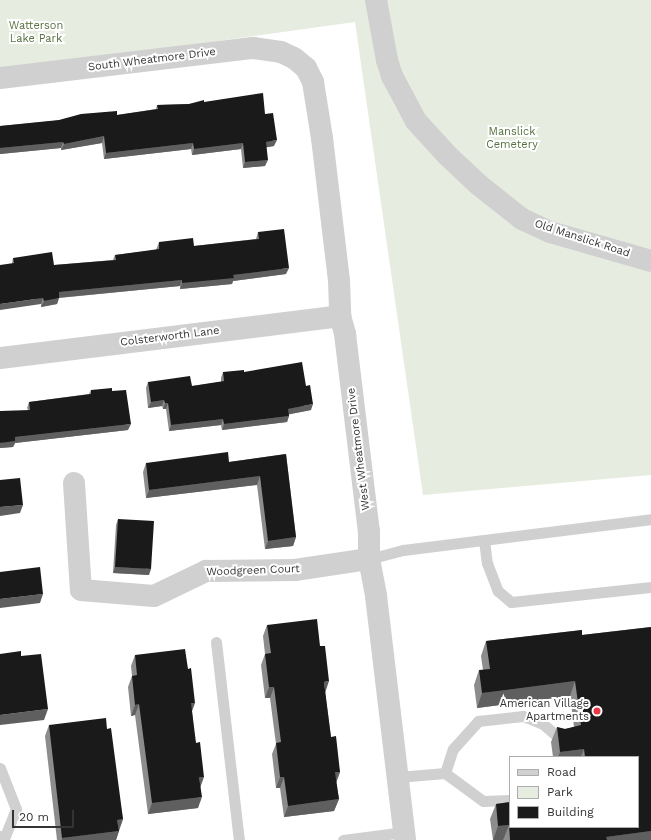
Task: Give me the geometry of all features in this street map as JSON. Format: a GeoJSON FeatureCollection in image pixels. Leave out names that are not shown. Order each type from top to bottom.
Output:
{"type":"FeatureCollection","features":[{"type":"Feature","properties":{"kind":"street","name":"Old Manslick Road"},"geometry":{"type":"LineString","coordinates":[[376,0],[387,60],[395,82],[416,121],[452,160],[522,219],[550,232],[651,261]]}},
{"type":"Feature","properties":{"kind":"street","name":"South Wheatmore Drive"},"geometry":{"type":"LineString","coordinates":[[0,78],[253,48],[281,52],[300,62]]}},
{"type":"Feature","properties":{"kind":"street","name":"West Wheatmore Drive"},"geometry":{"type":"LineString","coordinates":[[300,62],[313,82],[322,138],[339,280],[340,316],[345,334],[369,531],[369,559],[376,596],[405,836]]}},
{"type":"Feature","properties":{"kind":"street","name":"Colsterworth Lane"},"geometry":{"type":"LineString","coordinates":[[0,358],[340,316]]}},
{"type":"Feature","properties":{"kind":"street","name":"Woodgreen Court"},"geometry":{"type":"LineString","coordinates":[[74,483],[81,590],[154,596],[206,571],[295,570],[369,559]]}},
{"type":"Feature","properties":{"kind":"lane"},"geometry":{"type":"LineString","coordinates":[[369,559],[403,550],[651,519]]}},
{"type":"Feature","properties":{"kind":"lane"},"geometry":{"type":"LineString","coordinates":[[484,540],[487,563],[498,591],[511,602],[651,587]]}},
{"type":"Feature","properties":{"kind":"lane"},"geometry":{"type":"LineString","coordinates":[[216,642],[239,840]]}},
{"type":"Feature","properties":{"kind":"lane"},"geometry":{"type":"LineString","coordinates":[[445,773],[452,749],[478,721],[523,716],[543,724],[558,737]]}},
{"type":"Feature","properties":{"kind":"lane"},"geometry":{"type":"LineString","coordinates":[[0,768],[16,810],[5,836],[0,836]]}},
{"type":"Feature","properties":{"kind":"lane"},"geometry":{"type":"LineString","coordinates":[[398,777],[445,773],[483,801],[509,800]]}},
{"type":"Feature","properties":{"kind":"lane"},"geometry":{"type":"LineString","coordinates":[[343,840],[405,836]]}},
{"type":"Feature","properties":{"kind":"green space","name":"Manslick Cemetery"},"geometry":{"type":"Polygon","coordinates":[[[0,0],[651,0],[651,475],[423,495],[355,22],[0,71],[0,0]]]}},
{"type":"Feature","properties":{"kind":"building"},"geometry":{"type":"Polygon","coordinates":[[[263,93],[265,114],[273,113],[277,140],[266,142],[268,160],[245,162],[243,143],[194,149],[193,143],[106,153],[104,136],[64,144],[63,142],[0,148],[0,126],[59,120],[81,114],[117,111],[117,115],[158,109],[157,105],[189,104],[204,100],[204,102],[263,93]]]}},
{"type":"Feature","properties":{"kind":"building"},"geometry":{"type":"Polygon","coordinates":[[[284,229],[289,268],[233,275],[234,278],[182,283],[182,280],[59,292],[59,298],[44,301],[43,298],[0,304],[0,265],[14,263],[13,258],[52,252],[54,265],[116,260],[115,255],[159,249],[159,242],[193,238],[194,246],[259,239],[258,232],[284,229]]]}},
{"type":"Feature","properties":{"kind":"building"},"geometry":{"type":"Polygon","coordinates":[[[302,362],[306,386],[310,385],[313,404],[288,409],[289,416],[224,424],[223,419],[171,425],[168,403],[165,403],[164,400],[151,402],[148,382],[190,376],[192,386],[224,381],[223,372],[244,370],[244,372],[302,362]]]}},
{"type":"Feature","properties":{"kind":"building"},"geometry":{"type":"Polygon","coordinates":[[[112,388],[112,391],[126,390],[131,424],[15,437],[15,441],[0,443],[0,411],[30,410],[29,402],[91,394],[91,390],[112,388]]]}},
{"type":"Feature","properties":{"kind":"building"},"geometry":{"type":"Polygon","coordinates":[[[228,452],[229,462],[286,454],[296,537],[268,541],[260,476],[149,490],[146,463],[228,452]]]}},
{"type":"Feature","properties":{"kind":"building"},"geometry":{"type":"Polygon","coordinates":[[[20,478],[23,505],[0,507],[0,480],[20,478]]]}},
{"type":"Feature","properties":{"kind":"building"},"geometry":{"type":"Polygon","coordinates":[[[118,519],[154,521],[151,569],[115,567],[118,519]]]}},
{"type":"Feature","properties":{"kind":"building"},"geometry":{"type":"Polygon","coordinates":[[[40,567],[43,594],[0,599],[0,572],[40,567]]]}},
{"type":"Feature","properties":{"kind":"building"},"geometry":{"type":"Polygon","coordinates":[[[317,619],[320,646],[325,646],[329,681],[324,682],[331,737],[336,736],[340,772],[335,772],[339,799],[288,806],[284,777],[280,777],[276,743],[281,742],[274,687],[269,687],[265,654],[271,653],[267,625],[317,619]]]}},
{"type":"Feature","properties":{"kind":"building","name":"American Village Apartments"},"geometry":{"type":"Polygon","coordinates":[[[651,627],[651,831],[606,837],[607,840],[510,840],[509,828],[639,828],[639,756],[585,756],[584,749],[560,752],[557,727],[565,729],[581,725],[575,681],[482,693],[479,670],[490,669],[486,641],[582,630],[582,635],[651,627]]]}},
{"type":"Feature","properties":{"kind":"building"},"geometry":{"type":"Polygon","coordinates":[[[185,649],[188,669],[191,668],[195,703],[191,703],[196,743],[200,742],[204,777],[199,777],[202,797],[152,803],[139,704],[135,705],[132,676],[137,675],[135,655],[185,649]]]}},
{"type":"Feature","properties":{"kind":"building"},"geometry":{"type":"Polygon","coordinates":[[[21,651],[21,656],[41,654],[48,709],[0,715],[0,654],[21,651]]]}},
{"type":"Feature","properties":{"kind":"building"},"geometry":{"type":"Polygon","coordinates":[[[106,718],[107,729],[111,728],[123,819],[117,820],[119,831],[62,838],[49,725],[106,718]]]}},
{"type":"Feature","properties":{"kind":"building","name":"American Village Apartments"},"geometry":{"type":"Polygon","coordinates":[[[509,802],[509,825],[498,826],[496,804],[509,802]]]}},
{"type":"Feature","properties":{"kind":"place","name":"American Village Apartments"},"geometry":{"type":"Point","coordinates":[597,711]}},
{"type":"Feature","properties":{"kind":"park label","name":"Watterson Lake Park"},"geometry":{"type":"Point","coordinates":[36,33]}}]}
